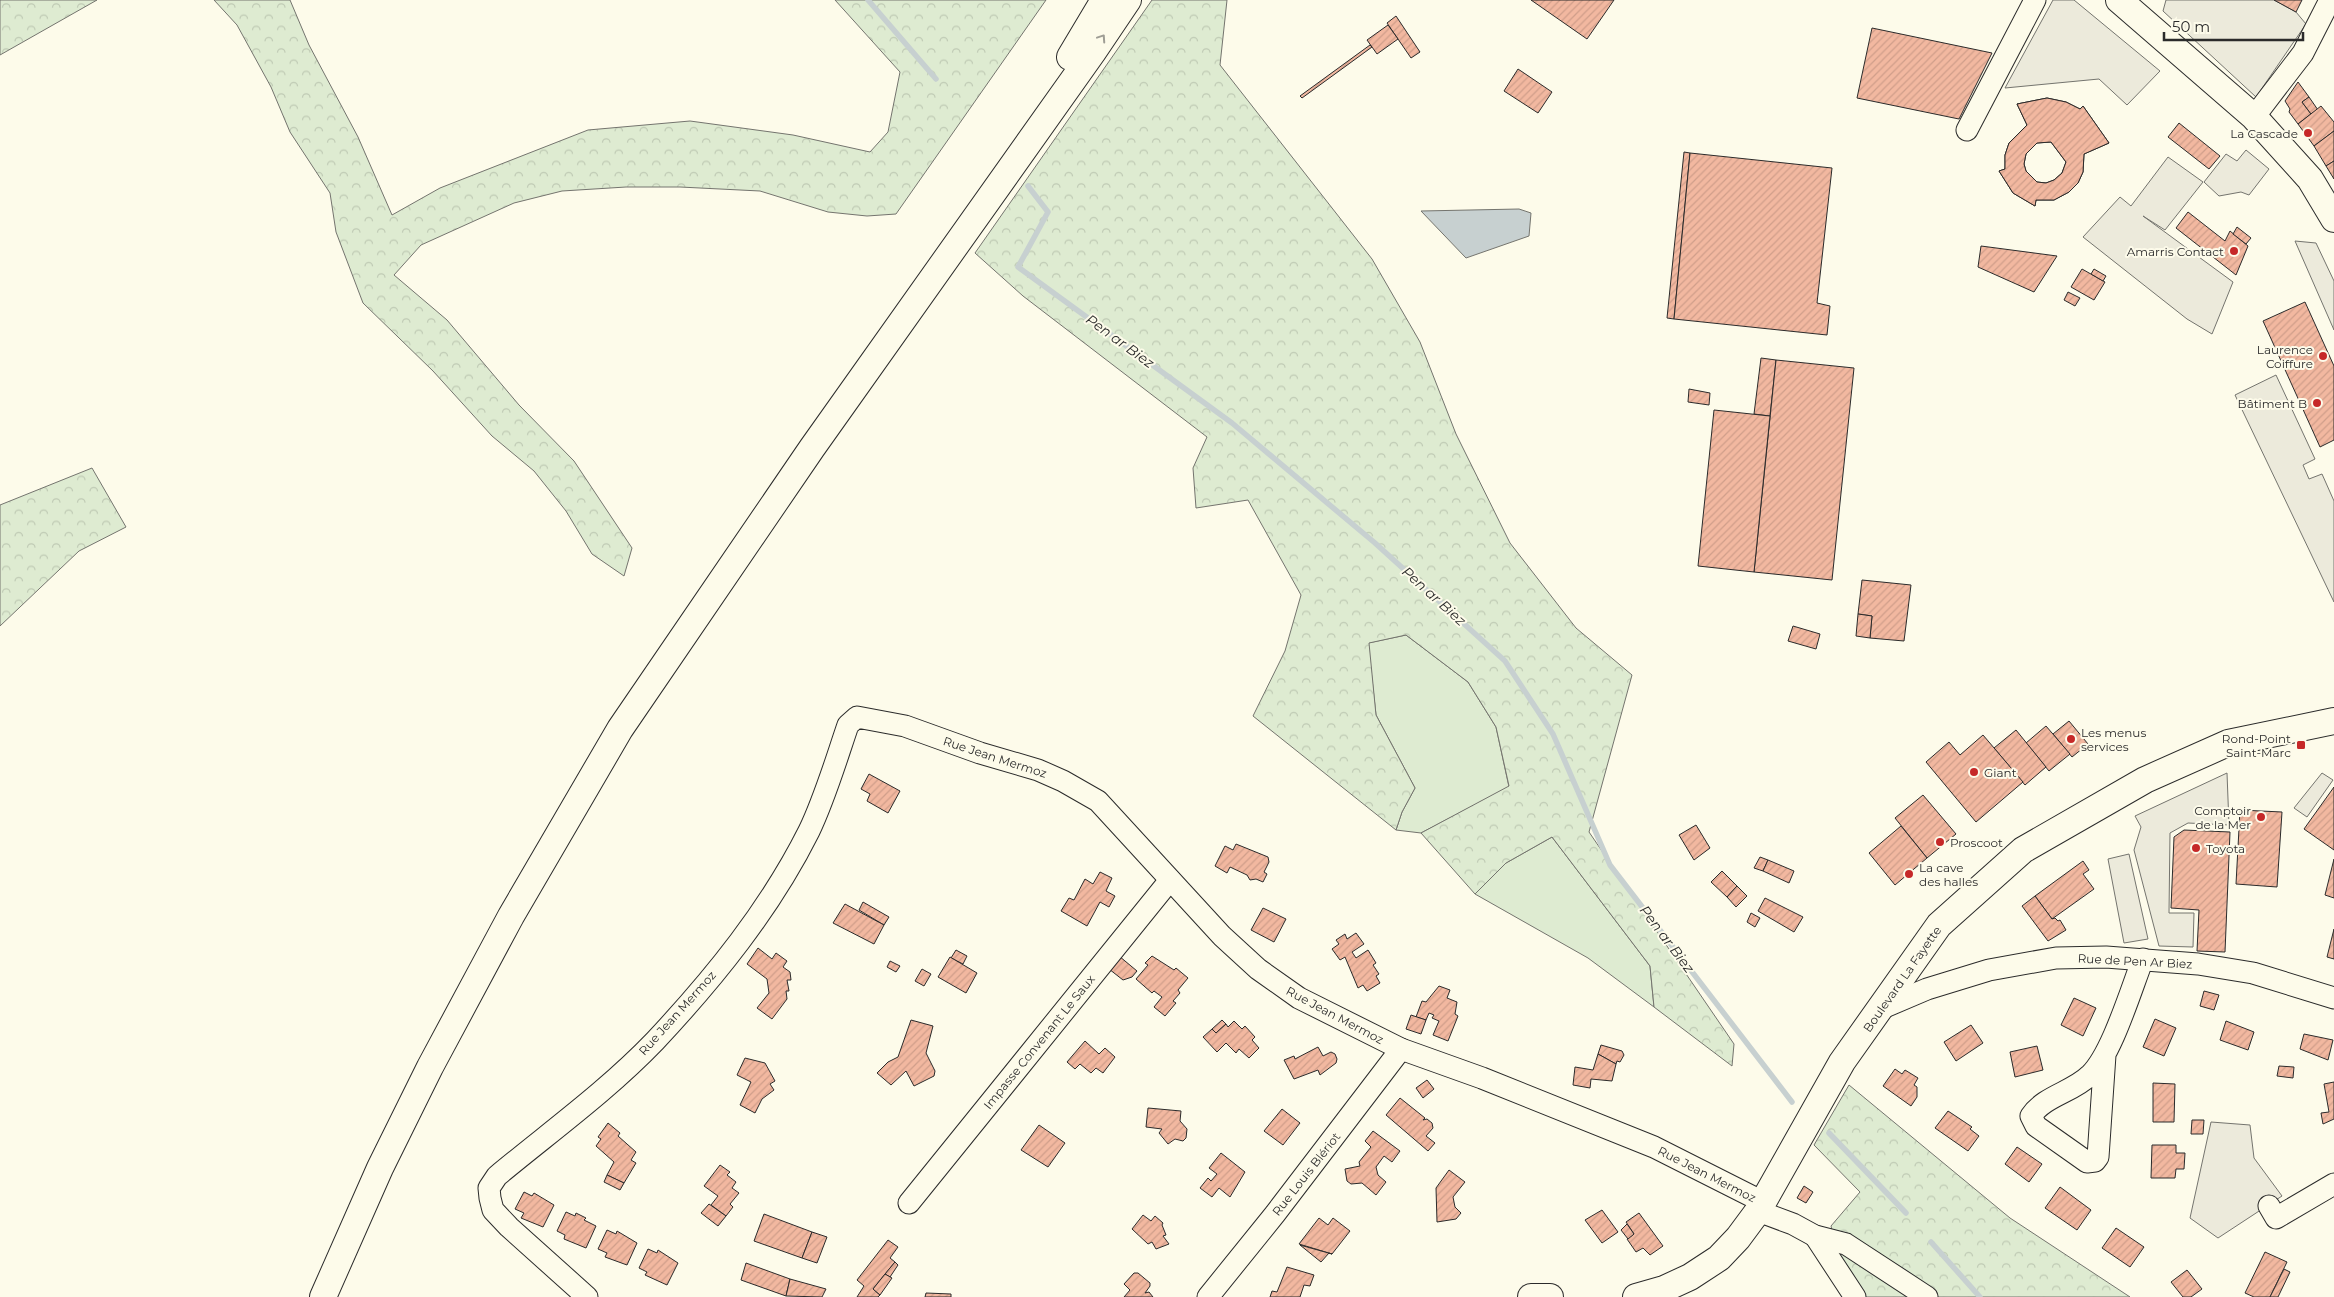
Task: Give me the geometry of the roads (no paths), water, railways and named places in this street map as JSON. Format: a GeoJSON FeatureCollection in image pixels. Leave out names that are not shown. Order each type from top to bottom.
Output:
{"type":"FeatureCollection","features":[{"type":"Feature","properties":{"kind":"main road"},"geometry":{"type":"LineString","coordinates":[[993,192],[1104,0]]}},
{"type":"Feature","properties":{"kind":"main road"},"geometry":{"type":"LineString","coordinates":[[323,1297],[380,1168],[430,1067],[511,916],[620,729],[812,448],[1128,0]]}},
{"type":"Feature","properties":{"kind":"main road"},"geometry":{"type":"LineString","coordinates":[[2119,0],[2254,117],[2310,179],[2334,219]]}},
{"type":"Feature","properties":{"kind":"main road","name":"Boulevard La Fayette"},"geometry":{"type":"LineString","coordinates":[[1636,1297],[1664,1289],[1708,1266],[1738,1238],[1761,1207],[1833,1077],[1939,925],[2023,850],[2145,780],[2228,743],[2334,721]]}},
{"type":"Feature","properties":{"kind":"main road"},"geometry":{"type":"LineString","coordinates":[[1531,1297],[1550,1297]]}},
{"type":"Feature","properties":{"kind":"street"},"geometry":{"type":"LineString","coordinates":[[1967,130],[2036,0]]}},
{"type":"Feature","properties":{"kind":"street"},"geometry":{"type":"LineString","coordinates":[[2254,117],[2303,53],[2330,0]]}},
{"type":"Feature","properties":{"kind":"street","name":"Rue Jean Mermoz"},"geometry":{"type":"LineString","coordinates":[[587,1297],[508,1227],[493,1210],[490,1188],[497,1176],[592,1097],[654,1042],[729,956],[773,895],[809,830],[848,725],[857,718],[905,726],[980,753],[1038,770],[1063,781],[1098,801],[1222,936],[1258,969],[1299,998],[1402,1050],[1482,1078],[1654,1147],[1814,1236]]}},
{"type":"Feature","properties":{"kind":"street","name":"Impasse Convenant Le Saux"},"geometry":{"type":"LineString","coordinates":[[909,1203],[1170,880]]}},
{"type":"Feature","properties":{"kind":"street","name":"Rue de Pen Ar Biez"},"geometry":{"type":"LineString","coordinates":[[1880,1009],[1927,989],[1989,970],[2046,960],[2106,957],[2198,964],[2254,973],[2334,998]]}},
{"type":"Feature","properties":{"kind":"street"},"geometry":{"type":"LineString","coordinates":[[2105,1055],[2098,1157],[2095,1161],[2087,1162],[2036,1126],[2031,1116],[2037,1106],[2078,1086],[2092,1074],[2105,1055],[2143,959]]}},
{"type":"Feature","properties":{"kind":"street","name":"Rue Louis Blériot"},"geometry":{"type":"LineString","coordinates":[[1208,1297],[1276,1214],[1402,1050]]}},
{"type":"Feature","properties":{"kind":"street"},"geometry":{"type":"LineString","coordinates":[[2269,1206],[2276,1218],[2334,1184]]}},
{"type":"Feature","properties":{"kind":"street"},"geometry":{"type":"LineString","coordinates":[[1814,1236],[1855,1297]]}},
{"type":"Feature","properties":{"kind":"street"},"geometry":{"type":"LineString","coordinates":[[1814,1236],[1846,1244],[1928,1297]]}},
{"type":"Feature","properties":{"kind":"waterway","name":"Pen ar Biez"},"geometry":{"type":"LineString","coordinates":[[868,0],[936,79]]}},
{"type":"Feature","properties":{"kind":"waterway","name":"Pen ar Biez"},"geometry":{"type":"LineString","coordinates":[[1028,186],[1048,212],[1018,267],[1232,423],[1375,543],[1505,661],[1553,734],[1610,865],[1792,1102]]}},
{"type":"Feature","properties":{"kind":"waterway","name":"Pen ar Biez"},"geometry":{"type":"LineString","coordinates":[[1829,1133],[1906,1213]]}},
{"type":"Feature","properties":{"kind":"waterway","name":"Pen ar Biez"},"geometry":{"type":"LineString","coordinates":[[1931,1242],[1980,1297]]}},
{"type":"Feature","properties":{"kind":"place","name":"La Cascade"},"geometry":{"type":"Point","coordinates":[2308,133]}},
{"type":"Feature","properties":{"kind":"place","name":"Amarris Contact"},"geometry":{"type":"Point","coordinates":[2234,251]}},
{"type":"Feature","properties":{"kind":"place","name":"Laurence Coiffure"},"geometry":{"type":"Point","coordinates":[2323,356]}},
{"type":"Feature","properties":{"kind":"place","name":"Bâtiment B"},"geometry":{"type":"Point","coordinates":[2317,403]}},
{"type":"Feature","properties":{"kind":"place","name":"Les menus services"},"geometry":{"type":"Point","coordinates":[2071,739]}},
{"type":"Feature","properties":{"kind":"place","name":"Rond-Point Saint-Marc"},"geometry":{"type":"Point","coordinates":[2301,745]}},
{"type":"Feature","properties":{"kind":"place","name":"Giant"},"geometry":{"type":"Point","coordinates":[1974,772]}},
{"type":"Feature","properties":{"kind":"place","name":"Comptoir de la Mer"},"geometry":{"type":"Point","coordinates":[2261,817]}},
{"type":"Feature","properties":{"kind":"place","name":"Proscoot"},"geometry":{"type":"Point","coordinates":[1940,842]}},
{"type":"Feature","properties":{"kind":"place","name":"Toyota"},"geometry":{"type":"Point","coordinates":[2196,848]}},
{"type":"Feature","properties":{"kind":"place","name":"La cave des halles"},"geometry":{"type":"Point","coordinates":[1909,874]}}]}
